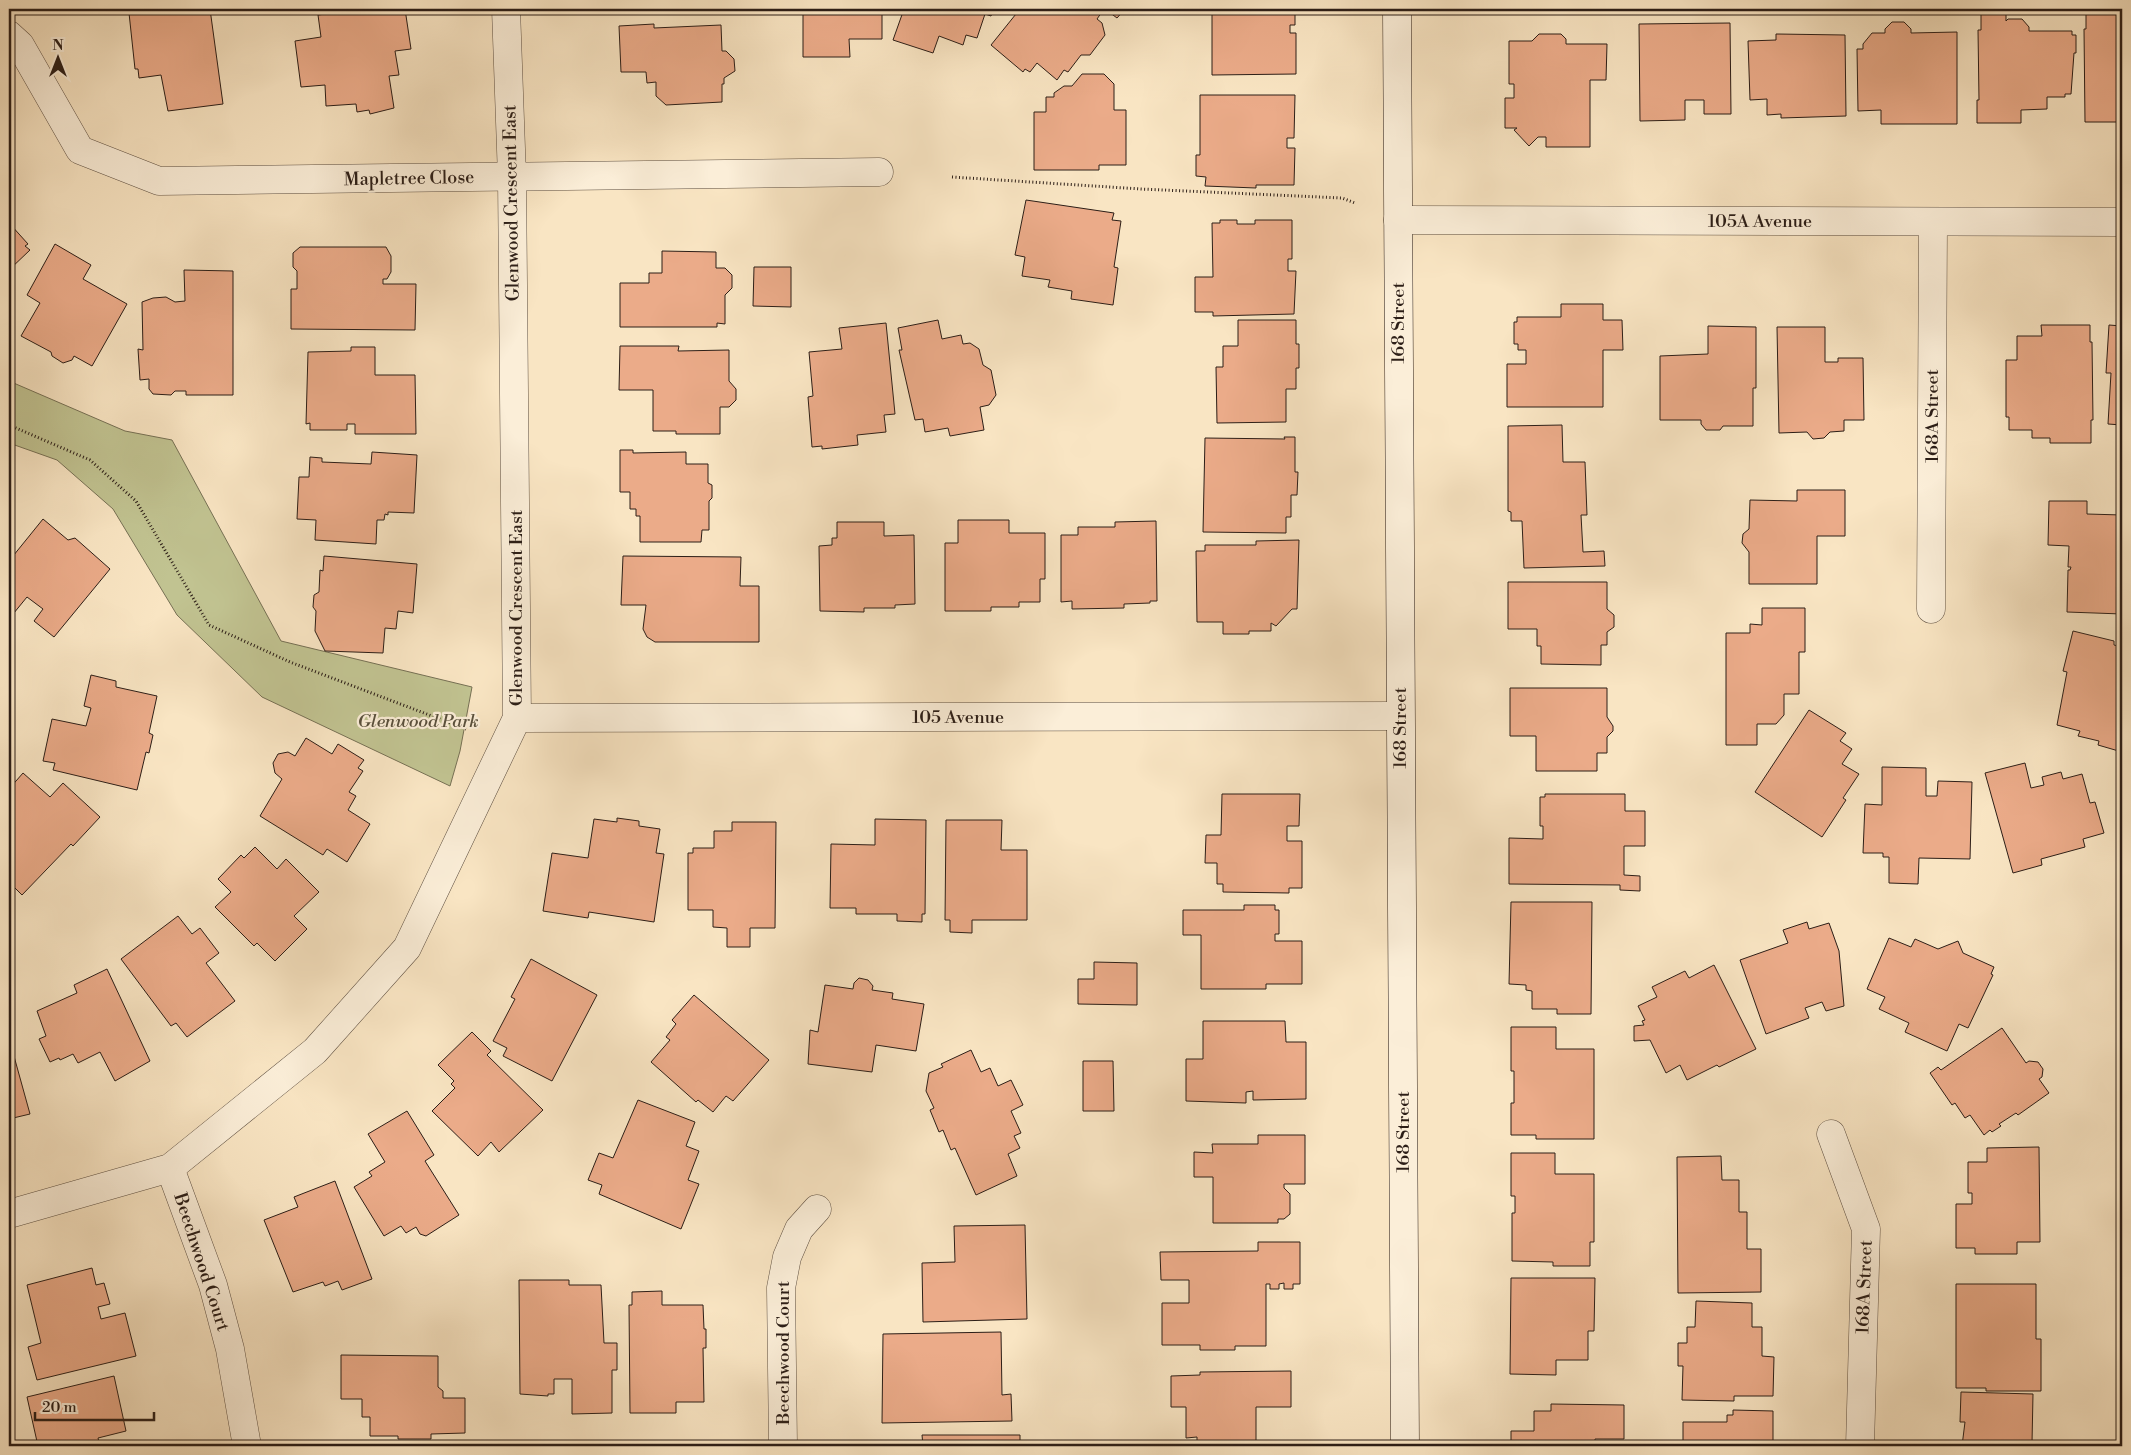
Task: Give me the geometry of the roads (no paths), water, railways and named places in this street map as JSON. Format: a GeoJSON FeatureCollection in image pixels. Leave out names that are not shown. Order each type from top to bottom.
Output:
{"type":"FeatureCollection","features":[{"type":"Feature","properties":{"kind":"street","name":"Glenwood Crescent East"},"geometry":{"type":"LineString","coordinates":[[170,1168],[316,1051],[407,948],[517,718],[512,177],[506,9]]}},
{"type":"Feature","properties":{"kind":"street","name":"168 Street"},"geometry":{"type":"LineString","coordinates":[[1397,9],[1405,1446]]}},
{"type":"Feature","properties":{"kind":"street","name":"Mapletree Close"},"geometry":{"type":"LineString","coordinates":[[9,35],[20,45],[80,150],[159,180],[879,172]]}},
{"type":"Feature","properties":{"kind":"street","name":"105A Avenue"},"geometry":{"type":"LineString","coordinates":[[1398,220],[2122,222]]}},
{"type":"Feature","properties":{"kind":"street","name":"168A Street"},"geometry":{"type":"LineString","coordinates":[[1931,609],[1933,222]]}},
{"type":"Feature","properties":{"kind":"street","name":"105 Avenue"},"geometry":{"type":"LineString","coordinates":[[517,718],[1400,716]]}},
{"type":"Feature","properties":{"kind":"street","name":"168A Street"},"geometry":{"type":"LineString","coordinates":[[1831,1134],[1866,1229],[1860,1446]]}},
{"type":"Feature","properties":{"kind":"street"},"geometry":{"type":"LineString","coordinates":[[9,1214],[170,1168]]}},
{"type":"Feature","properties":{"kind":"street","name":"Beechwood Court"},"geometry":{"type":"LineString","coordinates":[[170,1168],[213,1285],[230,1349],[247,1446]]}},
{"type":"Feature","properties":{"kind":"street","name":"Beechwood Court"},"geometry":{"type":"LineString","coordinates":[[783,1446],[781,1288],[787,1257],[799,1228],[817,1209]]}},
{"type":"Feature","properties":{"kind":"park label","name":"Glenwood Park"},"geometry":{"type":"Point","coordinates":[418,721]}}]}
